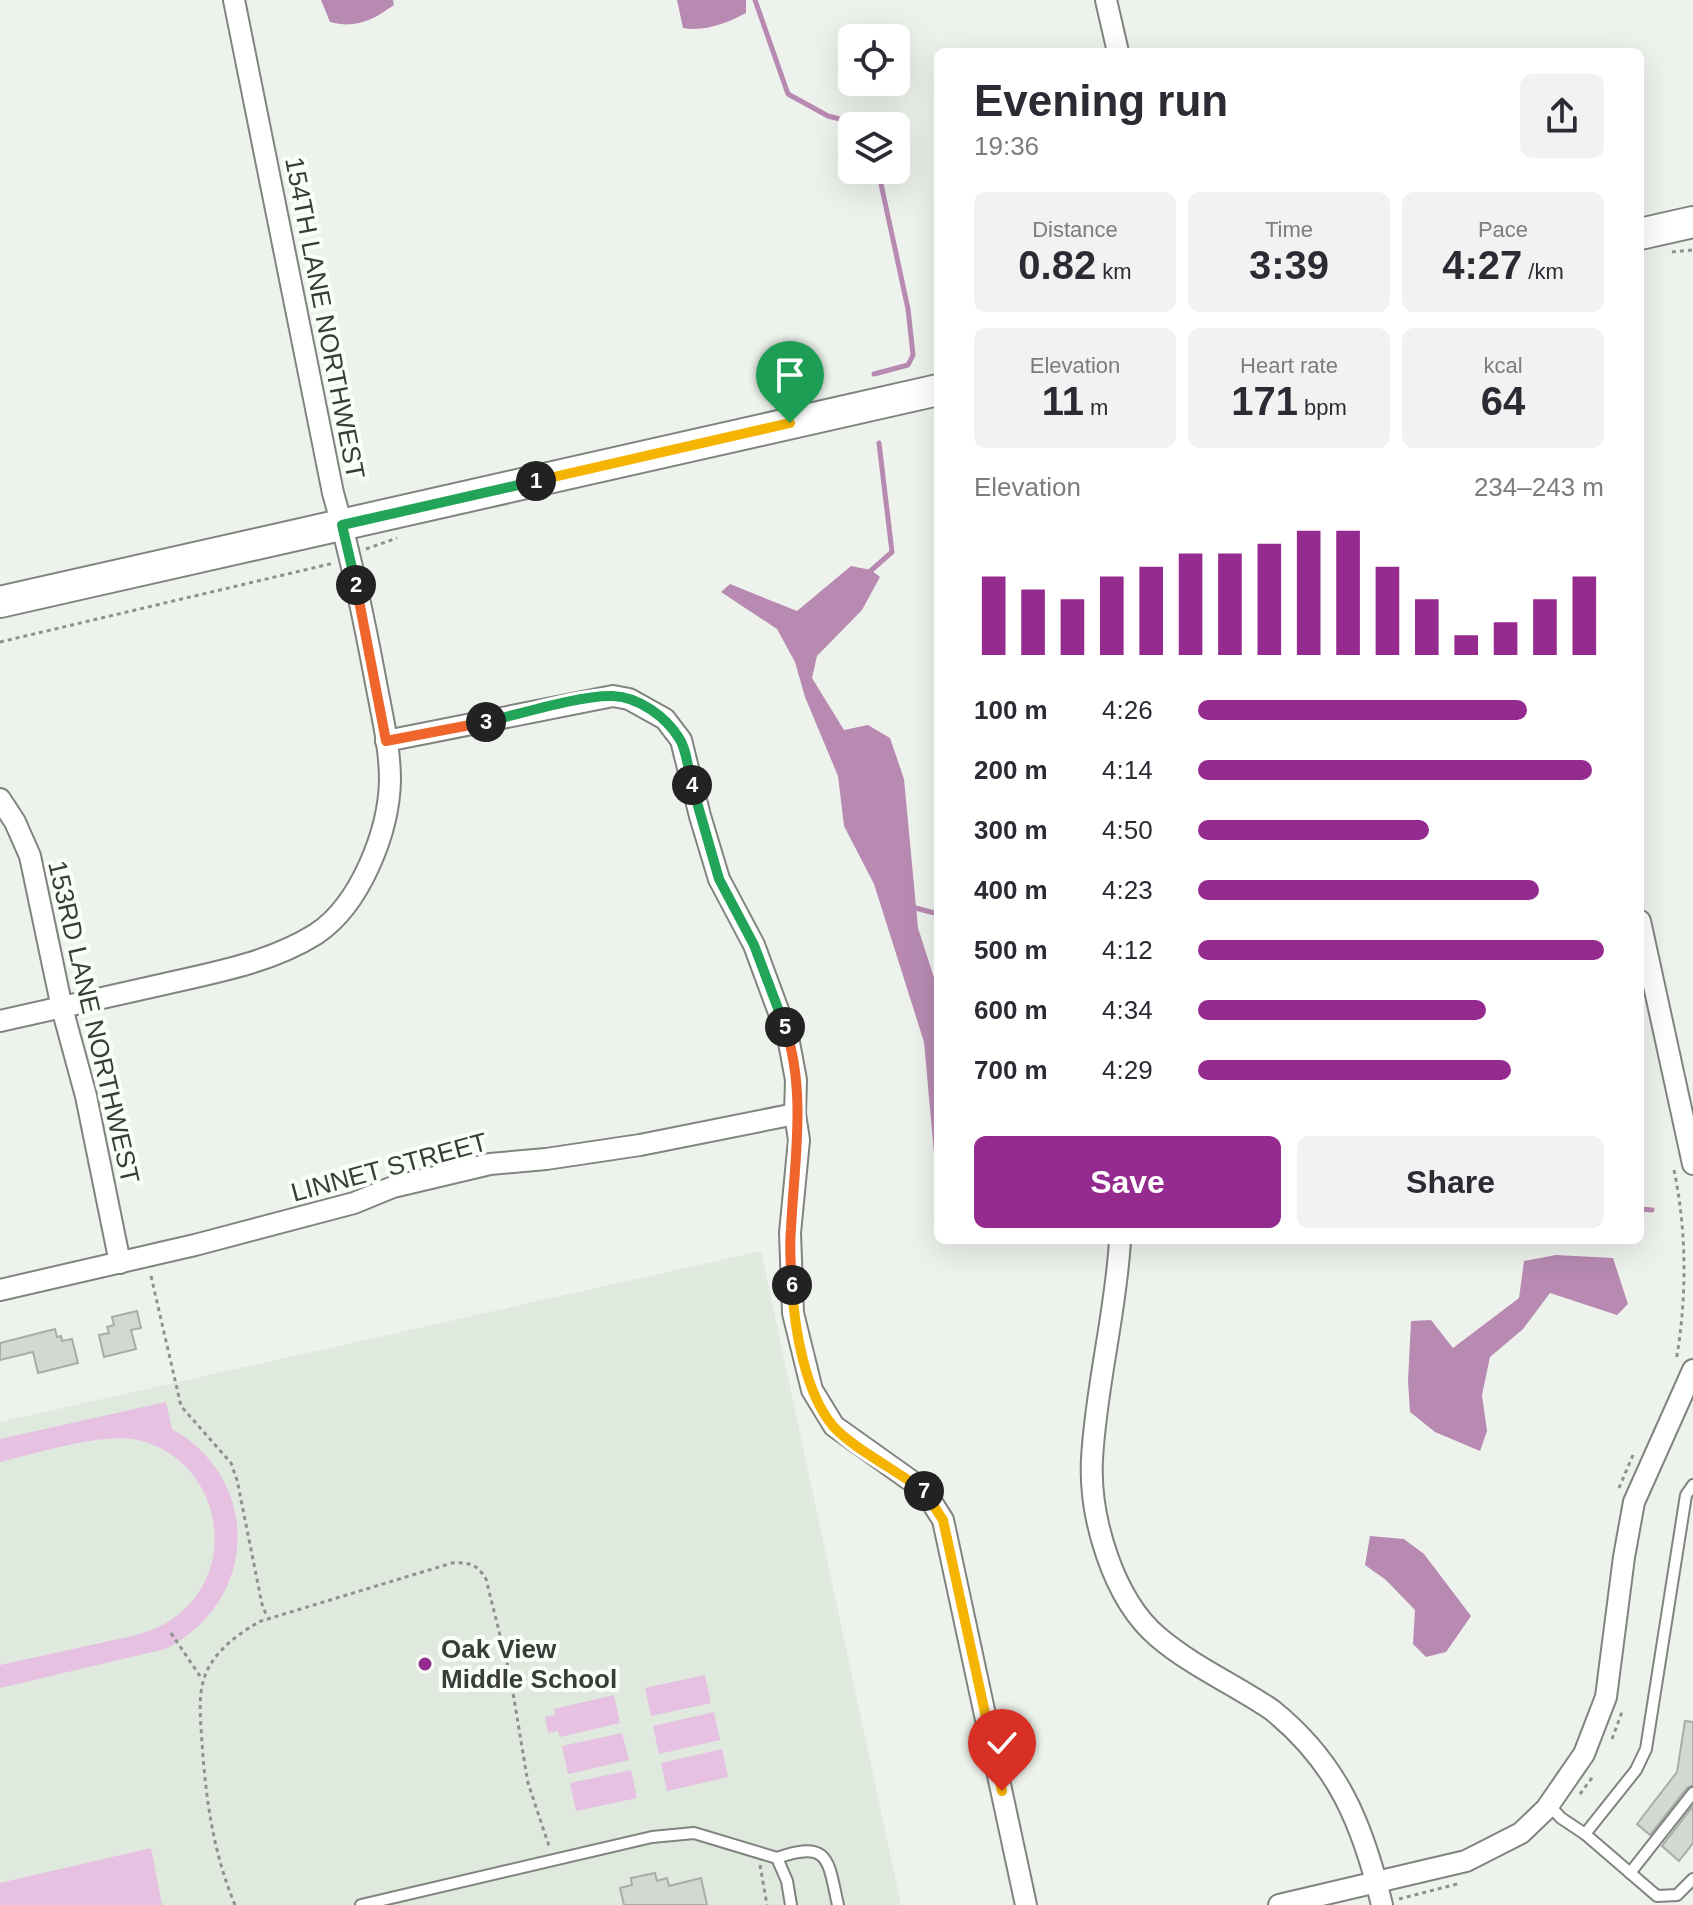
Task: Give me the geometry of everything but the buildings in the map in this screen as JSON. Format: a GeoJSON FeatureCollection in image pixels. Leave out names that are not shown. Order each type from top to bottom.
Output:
{"type":"FeatureCollection","features":[{"type":"Feature","properties":{"kind":"street","name":"154TH LANE NORTHWEST"},"geometry":{"type":"LineString","coordinates":[[0,1021],[266,958],[316,934],[347,906],[373,857],[385,814],[390,780],[386,741],[353,564],[330,478],[234,0]]}},
{"type":"Feature","properties":{"kind":"street"},"geometry":{"type":"LineString","coordinates":[[1106,0],[1117,48]]}},
{"type":"Feature","properties":{"kind":"street"},"geometry":{"type":"LineString","coordinates":[[1644,233],[1693,222]]}},
{"type":"Feature","properties":{"kind":"street"},"geometry":{"type":"LineString","coordinates":[[0,602],[934,391]]}},
{"type":"Feature","properties":{"kind":"street"},"geometry":{"type":"LineString","coordinates":[[386,741],[613,696],[629,699],[665,719],[681,740],[719,879],[754,945],[788,1037],[796,1080],[795,1114],[799,1140],[790,1233],[793,1313],[812,1390],[834,1426],[924,1490],[943,1520],[1026,1905]]}},
{"type":"Feature","properties":{"kind":"street","name":"153RD LANE NORTHWEST"},"geometry":{"type":"LineString","coordinates":[[0,799],[28,850],[62,1008],[86,1096],[120,1263]]}},
{"type":"Feature","properties":{"kind":"street"},"geometry":{"type":"LineString","coordinates":[[1644,939],[1693,1164]]}},
{"type":"Feature","properties":{"kind":"street","name":"LINNET STREET"},"geometry":{"type":"LineString","coordinates":[[0,1290],[120,1263],[354,1203],[393,1187],[490,1164],[640,1145],[795,1114]]}},
{"type":"Feature","properties":{"kind":"street"},"geometry":{"type":"LineString","coordinates":[[1120,1244],[1117,1286],[1092,1462],[1099,1519],[1112,1569],[1132,1608],[1158,1637],[1272,1710],[1319,1757],[1350,1806],[1368,1849],[1382,1905]]}},
{"type":"Feature","properties":{"kind":"street"},"geometry":{"type":"LineString","coordinates":[[1279,1905],[1466,1861],[1521,1833],[1548,1804],[1584,1754],[1606,1697],[1634,1502],[1688,1371]]}},
{"type":"Feature","properties":{"kind":"lane"},"geometry":{"type":"LineString","coordinates":[[1585,1834],[1636,1770],[1646,1749],[1686,1495],[1693,1485]]}},
{"type":"Feature","properties":{"kind":"lane"},"geometry":{"type":"LineString","coordinates":[[1630,1873],[1693,1793]]}},
{"type":"Feature","properties":{"kind":"lane"},"geometry":{"type":"LineString","coordinates":[[1548,1804],[1657,1896],[1677,1895],[1693,1879]]}},
{"type":"Feature","properties":{"kind":"lane"},"geometry":{"type":"LineString","coordinates":[[361,1905],[652,1837],[694,1833],[777,1858],[801,1850],[816,1853],[828,1862],[838,1905]]}},
{"type":"Feature","properties":{"kind":"lane"},"geometry":{"type":"LineString","coordinates":[[777,1858],[787,1881],[791,1905]]}},
{"type":"Feature","properties":{"kind":"path"},"geometry":{"type":"LineString","coordinates":[[0,642],[335,562]]}},
{"type":"Feature","properties":{"kind":"path"},"geometry":{"type":"LineString","coordinates":[[1680,1198],[1682,1329],[1688,1371]]}},
{"type":"Feature","properties":{"kind":"path"},"geometry":{"type":"LineString","coordinates":[[147,1256],[181,1406],[231,1463],[268,1619]]}},
{"type":"Feature","properties":{"kind":"path"},"geometry":{"type":"LineString","coordinates":[[1634,1502],[1616,1498],[1638,1444]]}},
{"type":"Feature","properties":{"kind":"path"},"geometry":{"type":"LineString","coordinates":[[235,1905],[221,1871],[212,1835],[202,1739],[200,1706],[203,1680],[216,1657],[239,1633],[268,1619],[452,1563],[466,1562],[479,1567],[486,1579],[510,1675],[528,1783],[554,1860]]}},
{"type":"Feature","properties":{"kind":"path"},"geometry":{"type":"LineString","coordinates":[[171,1633],[203,1680]]}},
{"type":"Feature","properties":{"kind":"path"},"geometry":{"type":"LineString","coordinates":[[758,1853],[767,1905]]}},
{"type":"Feature","properties":{"kind":"shaded area"},"geometry":{"type":"Polygon","coordinates":[[[321,0],[393,0],[394,5],[364,22],[339,24],[330,22],[321,0]]]}},
{"type":"Feature","properties":{"kind":"shaded area"},"geometry":{"type":"Polygon","coordinates":[[[677,0],[746,0],[746,13],[716,26],[683,28],[677,0]]]}},
{"type":"Feature","properties":{"kind":"shaded area"},"geometry":{"type":"Polygon","coordinates":[[[851,566],[871,570],[880,577],[862,610],[817,656],[812,678],[844,730],[868,725],[890,738],[904,779],[918,928],[934,978],[934,1153],[924,1042],[874,884],[844,826],[838,776],[805,697],[795,662],[777,629],[721,592],[730,584],[797,611],[851,566]]]}},
{"type":"Feature","properties":{"kind":"shaded area","name":"Oak View Middle School"},"geometry":{"type":"Polygon","coordinates":[[[761,1251],[901,1905],[0,1905],[0,1422],[761,1251]]]}},
{"type":"Feature","properties":{"kind":"shaded area"},"geometry":{"type":"Polygon","coordinates":[[[1556,1255],[1613,1258],[1628,1304],[1617,1315],[1550,1293],[1523,1329],[1490,1357],[1482,1395],[1487,1431],[1480,1451],[1435,1432],[1410,1412],[1411,1321],[1431,1320],[1453,1348],[1519,1298],[1524,1261],[1556,1255]]]}},
{"type":"Feature","properties":{"kind":"shaded area"},"geometry":{"type":"Polygon","coordinates":[[[166,1402],[172,1429],[202,1451],[222,1478],[234,1509],[238,1541],[232,1573],[218,1602],[196,1628],[165,1649],[0,1688],[0,1665],[135,1635],[171,1620],[194,1599],[208,1574],[214,1547],[213,1520],[204,1493],[189,1470],[166,1452],[138,1440],[123,1438],[70,1445],[0,1462],[0,1439],[166,1402]]]}},
{"type":"Feature","properties":{"kind":"shaded area"},"geometry":{"type":"Polygon","coordinates":[[[1370,1536],[1404,1539],[1424,1554],[1471,1616],[1446,1652],[1426,1657],[1413,1644],[1415,1610],[1386,1580],[1365,1565],[1370,1536]]]}},
{"type":"Feature","properties":{"kind":"shaded area"},"geometry":{"type":"Polygon","coordinates":[[[705,1675],[711,1703],[651,1716],[645,1688],[705,1675]]]}},
{"type":"Feature","properties":{"kind":"shaded area"},"geometry":{"type":"Polygon","coordinates":[[[614,1695],[620,1723],[560,1737],[558,1731],[548,1733],[545,1717],[555,1715],[554,1709],[614,1695]]]}},
{"type":"Feature","properties":{"kind":"shaded area"},"geometry":{"type":"Polygon","coordinates":[[[714,1712],[720,1740],[659,1754],[653,1726],[714,1712]]]}},
{"type":"Feature","properties":{"kind":"shaded area"},"geometry":{"type":"Polygon","coordinates":[[[622,1733],[629,1760],[568,1774],[562,1746],[622,1733]]]}},
{"type":"Feature","properties":{"kind":"shaded area"},"geometry":{"type":"Polygon","coordinates":[[[722,1749],[728,1777],[667,1791],[661,1763],[722,1749]]]}},
{"type":"Feature","properties":{"kind":"shaded area"},"geometry":{"type":"Polygon","coordinates":[[[631,1770],[637,1798],[576,1811],[570,1783],[631,1770]]]}},
{"type":"Feature","properties":{"kind":"shaded area"},"geometry":{"type":"Polygon","coordinates":[[[151,1848],[162,1905],[0,1905],[0,1883],[151,1848]]]}},
{"type":"Feature","properties":{"kind":"waterway"},"geometry":{"type":"LineString","coordinates":[[755,0],[788,94],[838,118]]}},
{"type":"Feature","properties":{"kind":"waterway"},"geometry":{"type":"LineString","coordinates":[[874,374],[908,365],[913,355],[908,309],[881,184]]}},
{"type":"Feature","properties":{"kind":"waterway"},"geometry":{"type":"LineString","coordinates":[[867,574],[892,552],[879,443]]}},
{"type":"Feature","properties":{"kind":"waterway"},"geometry":{"type":"LineString","coordinates":[[912,907],[934,913]]}},
{"type":"Feature","properties":{"kind":"waterway"},"geometry":{"type":"LineString","coordinates":[[1644,1209],[1652,1210]]}},
{"type":"Feature","properties":{"kind":"place","name":"Oak View Middle School"},"geometry":{"type":"Point","coordinates":[425,1664]}},
{"type":"Feature","properties":{"kind":"route"},"geometry":{"type":"LineString","coordinates":[[790,423],[342,525],[353,564],[386,741],[613,696],[629,699],[665,719],[681,740],[719,879],[754,945],[788,1037],[796,1080],[795,1114],[799,1140],[790,1233],[793,1313],[812,1390],[834,1426],[924,1490],[943,1520],[1002,1791]]}}]}
